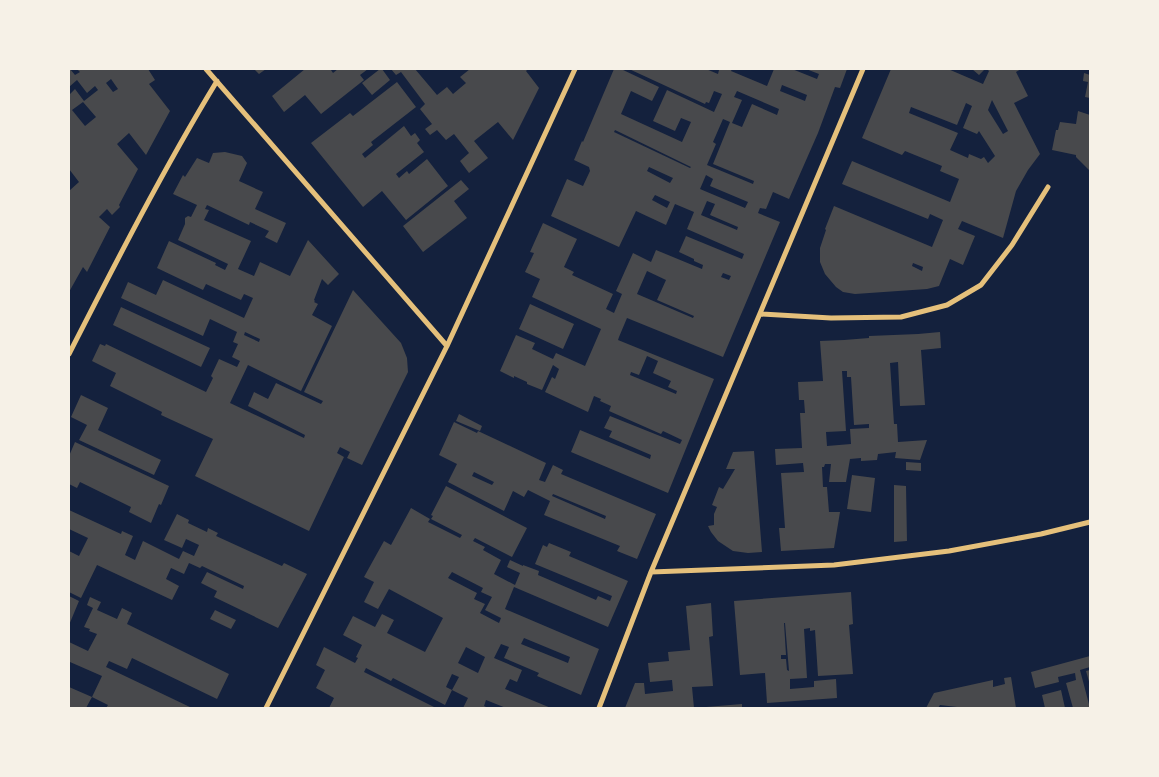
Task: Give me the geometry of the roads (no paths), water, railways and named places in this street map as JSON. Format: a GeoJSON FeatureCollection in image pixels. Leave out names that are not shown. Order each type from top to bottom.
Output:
{"type":"FeatureCollection","features":[{"type":"Feature","properties":{"kind":"street"},"geometry":{"type":"LineString","coordinates":[[206,69],[447,346]]}},
{"type":"Feature","properties":{"kind":"street"},"geometry":{"type":"LineString","coordinates":[[266,708],[447,346],[575,69]]}},
{"type":"Feature","properties":{"kind":"street"},"geometry":{"type":"LineString","coordinates":[[599,708],[652,572],[863,69]]}},
{"type":"Feature","properties":{"kind":"street"},"geometry":{"type":"LineString","coordinates":[[69,354],[141,214],[184,135],[217,81]]}},
{"type":"Feature","properties":{"kind":"street"},"geometry":{"type":"LineString","coordinates":[[760,314],[831,318],[901,317],[947,305],[981,285],[1012,245],[1048,187]]}},
{"type":"Feature","properties":{"kind":"street"},"geometry":{"type":"LineString","coordinates":[[652,572],[843,564],[950,551],[1041,534],[1090,522]]}}]}
